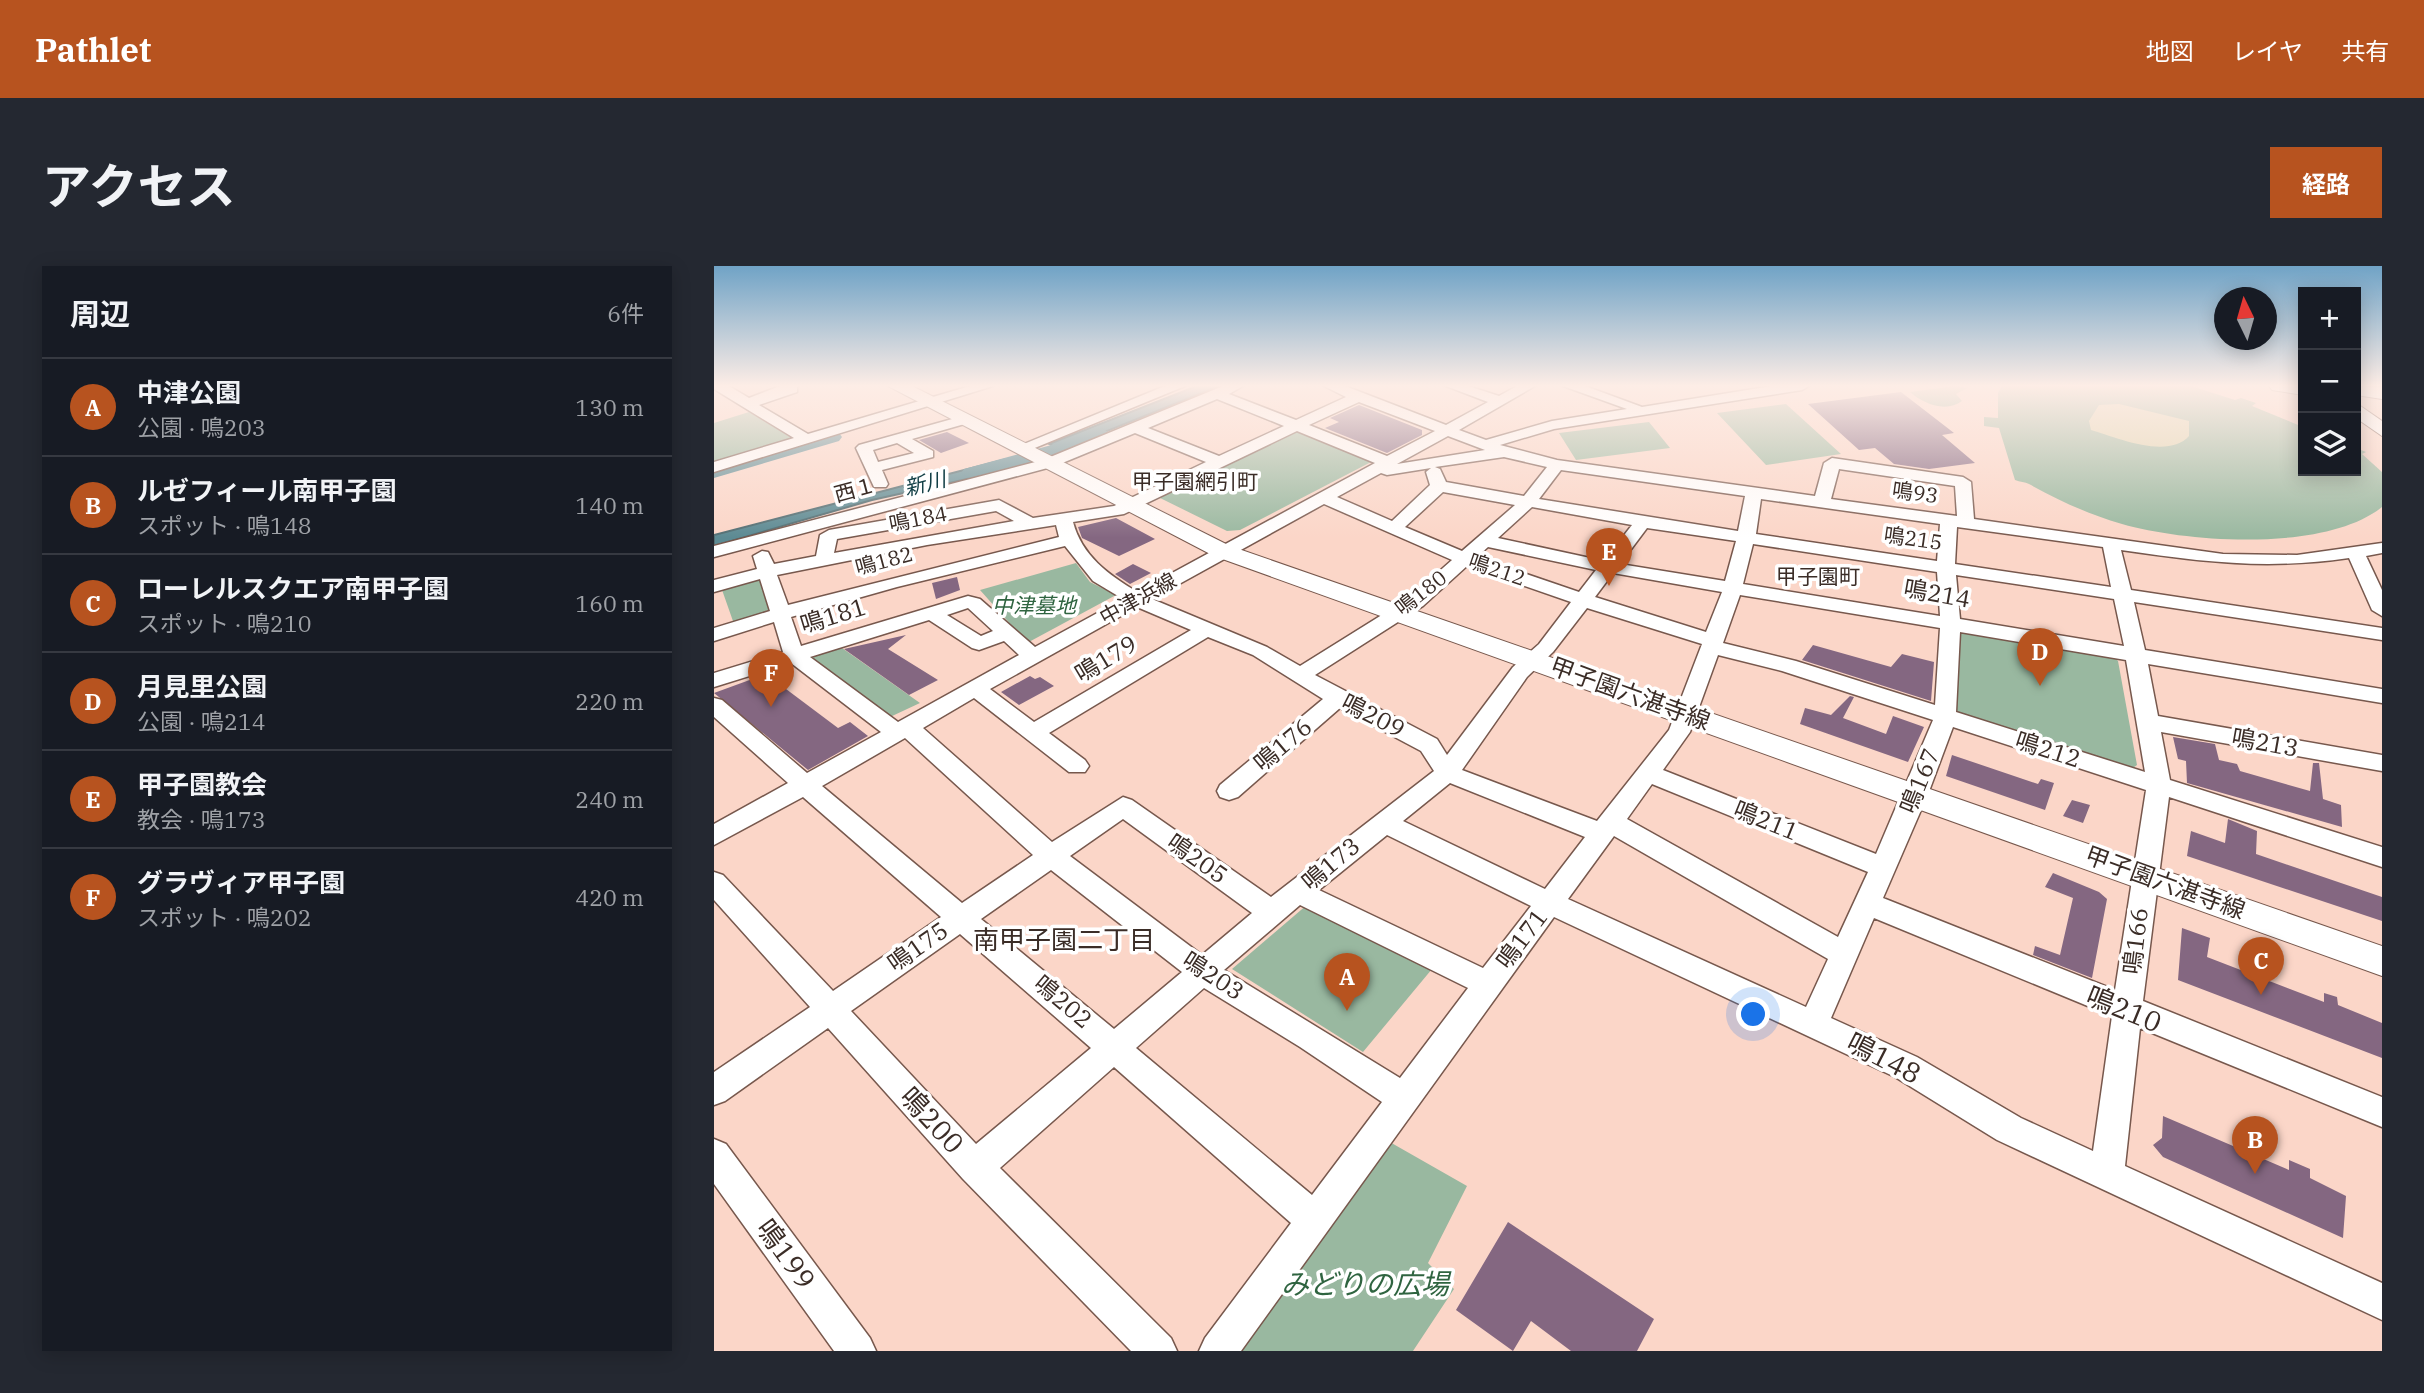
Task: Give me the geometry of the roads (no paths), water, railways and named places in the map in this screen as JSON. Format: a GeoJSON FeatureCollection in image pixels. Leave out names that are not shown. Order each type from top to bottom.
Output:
{"type":"FeatureCollection","features":[{"type":"Feature","properties":{"kind":"main road","name":"甲子園六湛寺線"},"geometry":{"type":"LineString","coordinates":[[996,437],[1222,551],[1916,794],[2382,961]]}},
{"type":"Feature","properties":{"kind":"street"},"geometry":{"type":"LineString","coordinates":[[801,437],[807,440]]}},
{"type":"Feature","properties":{"kind":"street"},"geometry":{"type":"LineString","coordinates":[[714,467],[820,437]]}},
{"type":"Feature","properties":{"kind":"street"},"geometry":{"type":"LineString","coordinates":[[880,484],[863,447],[904,437]]}},
{"type":"Feature","properties":{"kind":"street"},"geometry":{"type":"LineString","coordinates":[[1034,456],[1074,437]]}},
{"type":"Feature","properties":{"kind":"street"},"geometry":{"type":"LineString","coordinates":[[1034,456],[1104,437]]}},
{"type":"Feature","properties":{"kind":"street"},"geometry":{"type":"LineString","coordinates":[[1157,437],[1220,462]]}},
{"type":"Feature","properties":{"kind":"street","name":"鳴184"},"geometry":{"type":"LineString","coordinates":[[714,586],[769,571],[952,535],[1118,510],[1274,437]]}},
{"type":"Feature","properties":{"kind":"street"},"geometry":{"type":"LineString","coordinates":[[1319,437],[1383,467],[1431,465],[1504,452]]}},
{"type":"Feature","properties":{"kind":"street","name":"中津浜線"},"geometry":{"type":"LineString","coordinates":[[714,836],[1222,551],[1437,437]]}},
{"type":"Feature","properties":{"kind":"street","name":"鳴93"},"geometry":{"type":"LineString","coordinates":[[1463,437],[1504,452],[1557,465],[2223,559],[2297,560],[2382,548]]}},
{"type":"Feature","properties":{"kind":"street"},"geometry":{"type":"LineString","coordinates":[[1484,444],[1509,437]]}},
{"type":"Feature","properties":{"kind":"street"},"geometry":{"type":"LineString","coordinates":[[873,468],[927,454],[899,438]]}},
{"type":"Feature","properties":{"kind":"street","name":"西１"},"geometry":{"type":"LineString","coordinates":[[714,552],[1034,456]]}},
{"type":"Feature","properties":{"kind":"street","name":"鳴167"},"geometry":{"type":"LineString","coordinates":[[1813,1024],[1916,794],[1945,718],[1950,623],[1946,567],[1958,522],[1963,482],[1832,463],[1822,503]]}},
{"type":"Feature","properties":{"kind":"street"},"geometry":{"type":"LineString","coordinates":[[1394,528],[1439,486],[1431,465]]}},
{"type":"Feature","properties":{"kind":"street","name":"鳴180"},"geometry":{"type":"LineString","coordinates":[[1300,676],[1416,602],[1526,504],[1557,465]]}},
{"type":"Feature","properties":{"kind":"street","name":"鳴215"},"geometry":{"type":"LineString","coordinates":[[1439,486],[1526,504],[2382,634]]}},
{"type":"Feature","properties":{"kind":"street","name":"鳴171"},"geometry":{"type":"LineString","coordinates":[[1218,1351],[1488,984],[1606,827],[1650,774],[1679,732],[1733,587],[1754,493]]}},
{"type":"Feature","properties":{"kind":"street","name":"鳴212"},"geometry":{"type":"LineString","coordinates":[[1325,498],[1464,559],[1582,600],[2382,857]]}},
{"type":"Feature","properties":{"kind":"street"},"geometry":{"type":"LineString","coordinates":[[824,560],[829,535],[999,505],[1027,522]]}},
{"type":"Feature","properties":{"kind":"street"},"geometry":{"type":"LineString","coordinates":[[1063,517],[1069,540]]}},
{"type":"Feature","properties":{"kind":"street","name":"鳴173"},"geometry":{"type":"LineString","coordinates":[[975,1167],[1272,912],[1447,773],[1532,659],[1546,648],[1643,522]]}},
{"type":"Feature","properties":{"kind":"street"},"geometry":{"type":"LineString","coordinates":[[952,535],[955,566]]}},
{"type":"Feature","properties":{"kind":"street"},"geometry":{"type":"LineString","coordinates":[[755,540],[769,571],[794,655]]}},
{"type":"Feature","properties":{"kind":"street","name":"鳴182"},"geometry":{"type":"LineString","coordinates":[[714,635],[782,612],[922,599],[955,566],[1069,540]]}},
{"type":"Feature","properties":{"kind":"street","name":"鳴209"},"geometry":{"type":"LineString","coordinates":[[1069,540],[1100,577],[1138,600],[1260,652],[1338,698],[1429,745],[1447,773]]}},
{"type":"Feature","properties":{"kind":"street","name":"鳴214"},"geometry":{"type":"LineString","coordinates":[[1485,541],[1608,568],[2382,696]]}},
{"type":"Feature","properties":{"kind":"street","name":"鳴166"},"geometry":{"type":"LineString","coordinates":[[2107,1175],[2144,875],[2159,786],[2136,655],[2111,544]]}},
{"type":"Feature","properties":{"kind":"street"},"geometry":{"type":"LineString","coordinates":[[2355,552],[2382,610]]}},
{"type":"Feature","properties":{"kind":"street"},"geometry":{"type":"LineString","coordinates":[[922,599],[979,644],[1007,633],[1033,656]]}},
{"type":"Feature","properties":{"kind":"street","name":"鳴181"},"geometry":{"type":"LineString","coordinates":[[714,680],[794,655],[922,599],[973,603],[1007,633]]}},
{"type":"Feature","properties":{"kind":"street","name":"鳴179"},"geometry":{"type":"LineString","coordinates":[[1033,733],[1206,629]]}},
{"type":"Feature","properties":{"kind":"street","name":"鳴203"},"geometry":{"type":"LineString","coordinates":[[794,655],[903,730],[1050,855],[1203,972],[1311,1037],[1404,1099]]}},
{"type":"Feature","properties":{"kind":"street"},"geometry":{"type":"LineString","coordinates":[[976,689],[1077,766]]}},
{"type":"Feature","properties":{"kind":"street","name":"鳴176"},"geometry":{"type":"LineString","coordinates":[[1228,791],[1338,698]]}},
{"type":"Feature","properties":{"kind":"street","name":"鳴202"},"geometry":{"type":"LineString","coordinates":[[714,705],[805,785],[1117,1047],[1313,1219]]}},
{"type":"Feature","properties":{"kind":"street","name":"鳴213"},"geometry":{"type":"LineString","coordinates":[[2149,722],[2382,763]]}},
{"type":"Feature","properties":{"kind":"street"},"geometry":{"type":"LineString","coordinates":[[1447,773],[1606,827],[1844,954]]}},
{"type":"Feature","properties":{"kind":"street","name":"鳴211"},"geometry":{"type":"LineString","coordinates":[[1650,774],[1883,867]]}},
{"type":"Feature","properties":{"kind":"street","name":"鳴175"},"geometry":{"type":"LineString","coordinates":[[714,1090],[1123,806]]}},
{"type":"Feature","properties":{"kind":"street","name":"鳴205"},"geometry":{"type":"LineString","coordinates":[[1123,806],[1272,912]]}},
{"type":"Feature","properties":{"kind":"street","name":"鳴148"},"geometry":{"type":"LineString","coordinates":[[1383,822],[1550,903],[1906,1067],[2009,1129],[2382,1302]]}},
{"type":"Feature","properties":{"kind":"street","name":"鳴200"},"geometry":{"type":"LineString","coordinates":[[714,882],[975,1167],[1158,1351]]}},
{"type":"Feature","properties":{"kind":"street"},"geometry":{"type":"LineString","coordinates":[[1298,892],[1488,984]]}},
{"type":"Feature","properties":{"kind":"street","name":"鳴210"},"geometry":{"type":"LineString","coordinates":[[1867,903],[2382,1112]]}},
{"type":"Feature","properties":{"kind":"street","name":"鳴199"},"geometry":{"type":"LineString","coordinates":[[714,1156],[858,1351]]}},
{"type":"Feature","properties":{"kind":"water"},"geometry":{"type":"Polygon","coordinates":[[[1068,437],[1093,437],[1060,450],[1049,444],[1068,437]]]}},
{"type":"Feature","properties":{"kind":"water"},"geometry":{"type":"Polygon","coordinates":[[[1006,459],[1021,467],[872,500],[714,546],[714,535],[1006,459]]]}},
{"type":"Feature","properties":{"kind":"waterway"},"geometry":{"type":"LineString","coordinates":[[714,472],[832,437]]}},
{"type":"Feature","properties":{"kind":"waterway","name":"新川"},"geometry":{"type":"LineString","coordinates":[[971,473],[1062,448],[1088,437]]}},
{"type":"Feature","properties":{"kind":"place","name":"甲子園教会"},"geometry":{"type":"Point","coordinates":[1609,586]}},
{"type":"Feature","properties":{"kind":"place","name":"月見里公園"},"geometry":{"type":"Point","coordinates":[2040,686]}},
{"type":"Feature","properties":{"kind":"place","name":"グラヴィア甲子園"},"geometry":{"type":"Point","coordinates":[771,707]}},
{"type":"Feature","properties":{"kind":"place","name":"ローレルスクエア南甲子園"},"geometry":{"type":"Point","coordinates":[2261,995]}},
{"type":"Feature","properties":{"kind":"place","name":"中津公園"},"geometry":{"type":"Point","coordinates":[1347,1011]}},
{"type":"Feature","properties":{"kind":"place","name":"ルゼフィール南甲子園"},"geometry":{"type":"Point","coordinates":[2255,1174]}},
{"type":"Feature","properties":{"kind":"district","name":"甲子園網引町"},"geometry":{"type":"Point","coordinates":[1195,482]}},
{"type":"Feature","properties":{"kind":"district","name":"甲子園町"},"geometry":{"type":"Point","coordinates":[1818,577]}},
{"type":"Feature","properties":{"kind":"district","name":"南甲子園二丁目"},"geometry":{"type":"Point","coordinates":[1064,940]}},
{"type":"Feature","properties":{"kind":"park label","name":"中津墓地"},"geometry":{"type":"Point","coordinates":[1034,606]}},
{"type":"Feature","properties":{"kind":"park label","name":"みどりの広場"},"geometry":{"type":"Point","coordinates":[1365,1284]}}]}
